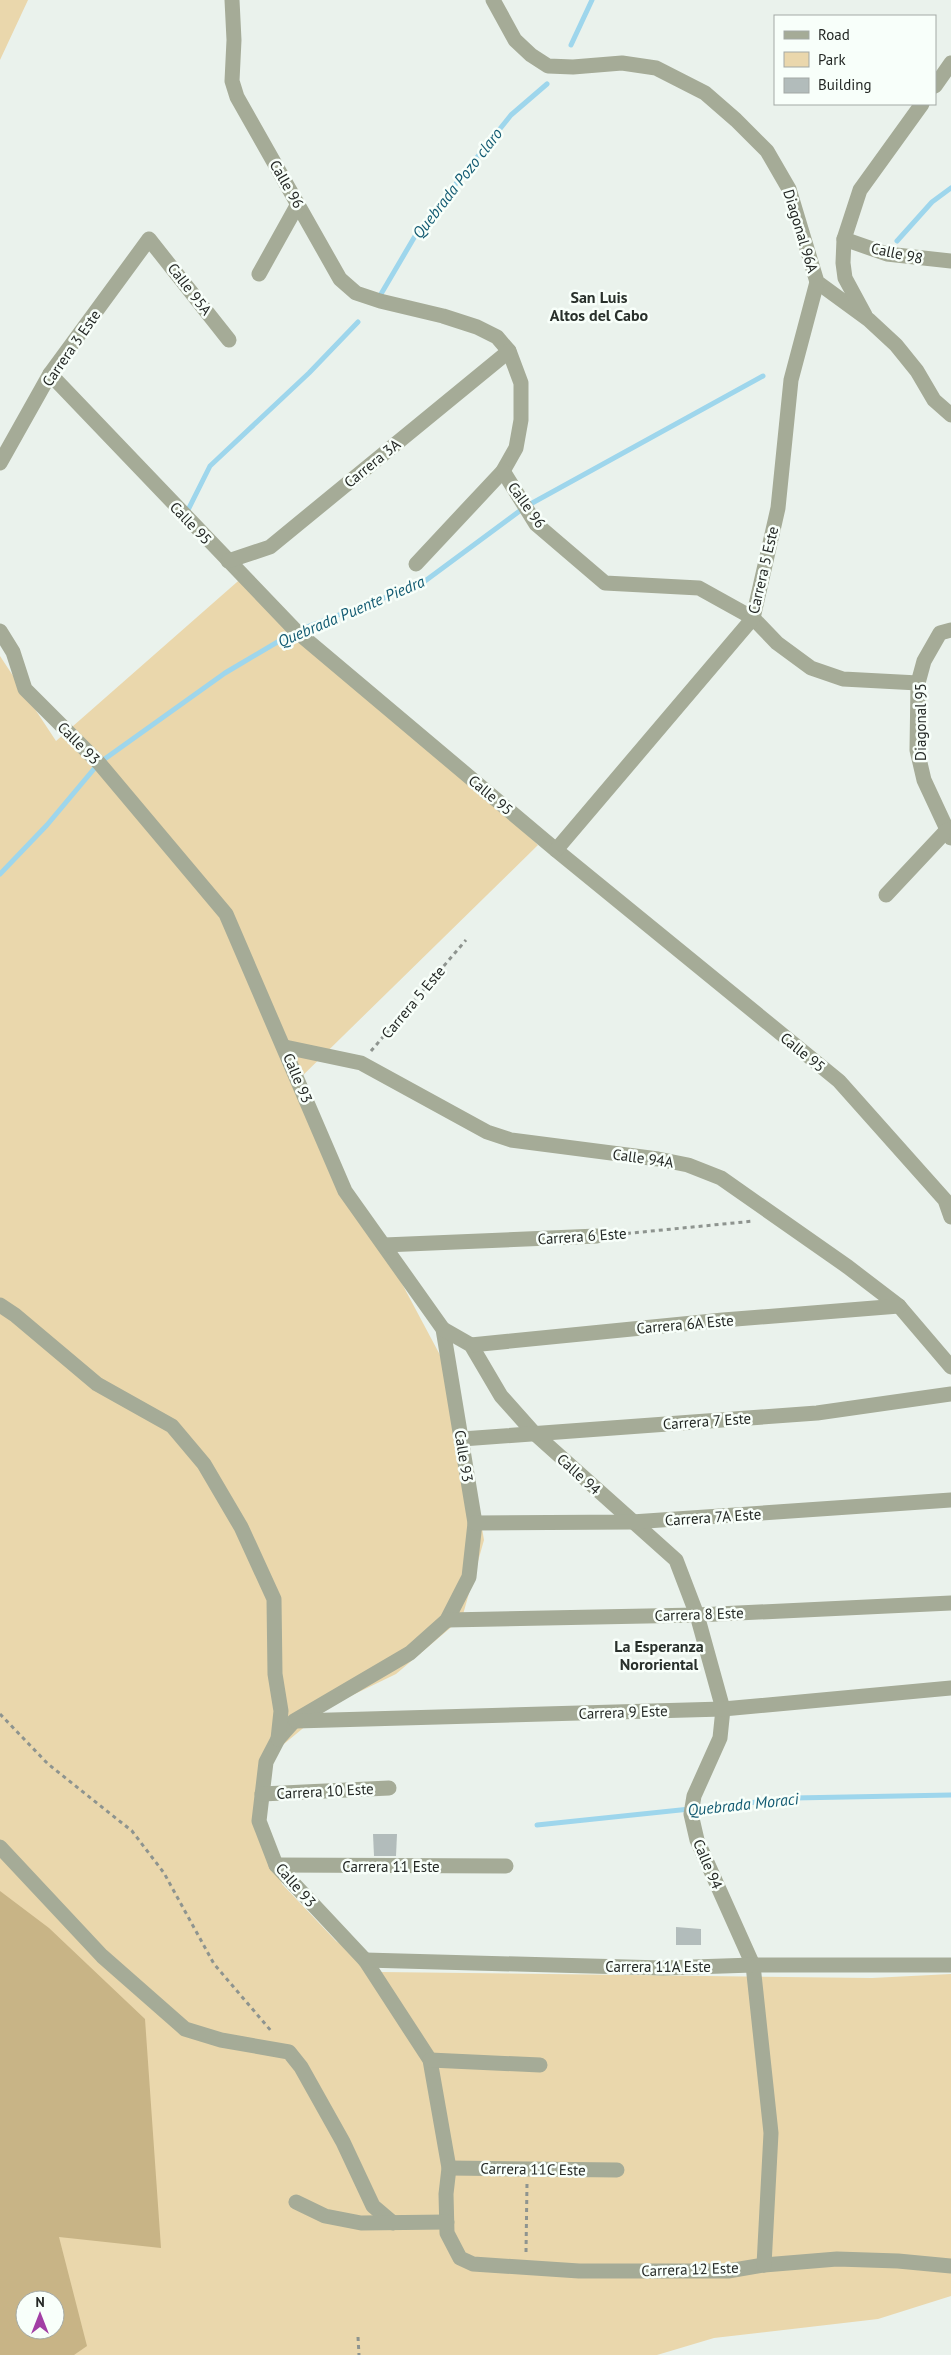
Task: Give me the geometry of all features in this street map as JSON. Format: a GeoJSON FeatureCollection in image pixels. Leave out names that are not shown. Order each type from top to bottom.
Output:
{"type":"FeatureCollection","features":[{"type":"Feature","properties":{"kind":"street","name":"Calle 96"},"geometry":{"type":"LineString","coordinates":[[232,0],[234,40],[232,81],[237,97],[340,280],[356,293],[380,301],[443,316],[477,328],[497,337],[509,352],[521,383],[521,420],[516,448],[503,471],[536,524],[605,583],[699,588],[754,618],[777,643],[811,668],[843,679],[918,683]]}},
{"type":"Feature","properties":{"kind":"street","name":"Diagonal 96A"},"geometry":{"type":"LineString","coordinates":[[493,0],[515,40],[531,56],[548,66],[573,67],[622,63],[656,68],[705,93],[736,120],[767,152],[789,189],[817,282],[869,320],[896,345],[916,370],[934,400],[951,415]]}},
{"type":"Feature","properties":{"kind":"street"},"geometry":{"type":"LineString","coordinates":[[936,85],[951,63]]}},
{"type":"Feature","properties":{"kind":"street"},"geometry":{"type":"LineString","coordinates":[[869,320],[844,278],[844,239],[860,190],[921,105]]}},
{"type":"Feature","properties":{"kind":"street"},"geometry":{"type":"LineString","coordinates":[[259,274],[298,204]]}},
{"type":"Feature","properties":{"kind":"street","name":"Calle 95A"},"geometry":{"type":"LineString","coordinates":[[149,239],[229,340]]}},
{"type":"Feature","properties":{"kind":"street","name":"Carrera 3 Este"},"geometry":{"type":"LineString","coordinates":[[0,463],[50,374],[149,239]]}},
{"type":"Feature","properties":{"kind":"street","name":"Calle 98"},"geometry":{"type":"LineString","coordinates":[[844,239],[887,254],[951,262]]}},
{"type":"Feature","properties":{"kind":"street","name":"Carrera 5 Este"},"geometry":{"type":"LineString","coordinates":[[556,850],[754,618],[778,508],[791,380],[817,282]]}},
{"type":"Feature","properties":{"kind":"street","name":"Carrera 3A"},"geometry":{"type":"LineString","coordinates":[[228,561],[270,547],[509,352]]}},
{"type":"Feature","properties":{"kind":"street","name":"Calle 95"},"geometry":{"type":"LineString","coordinates":[[50,374],[296,631],[556,850],[839,1081],[945,1200],[951,1217]]}},
{"type":"Feature","properties":{"kind":"street"},"geometry":{"type":"LineString","coordinates":[[416,564],[503,471]]}},
{"type":"Feature","properties":{"kind":"street","name":"Calle 93"},"geometry":{"type":"LineString","coordinates":[[0,631],[13,652],[26,689],[100,763],[226,914],[285,1047],[345,1191],[443,1330],[450,1382],[462,1439],[475,1523],[469,1578],[447,1620],[410,1653],[294,1721],[278,1738],[266,1762],[259,1821],[276,1865],[365,1960],[430,2060],[448,2168],[446,2194],[447,2233],[460,2258]]}},
{"type":"Feature","properties":{"kind":"street","name":"Diagonal 95"},"geometry":{"type":"LineString","coordinates":[[946,632],[928,654],[918,683],[917,750],[919,766],[924,780],[949,834]]}},
{"type":"Feature","properties":{"kind":"street"},"geometry":{"type":"LineString","coordinates":[[886,895],[949,834]]}},
{"type":"Feature","properties":{"kind":"street","name":"Calle 94A"},"geometry":{"type":"LineString","coordinates":[[285,1047],[361,1063],[487,1132],[511,1140],[688,1165],[721,1178],[780,1218],[899,1306],[951,1367]]}},
{"type":"Feature","properties":{"kind":"street","name":"Carrera 6 Este"},"geometry":{"type":"LineString","coordinates":[[384,1245],[597,1236]]}},
{"type":"Feature","properties":{"kind":"street"},"geometry":{"type":"LineString","coordinates":[[0,1305],[15,1315],[97,1384],[172,1426],[204,1464],[240,1526],[274,1599],[275,1674],[281,1711],[278,1738]]}},
{"type":"Feature","properties":{"kind":"street","name":"Carrera 6A Este"},"geometry":{"type":"LineString","coordinates":[[471,1345],[723,1320],[899,1306]]}},
{"type":"Feature","properties":{"kind":"street"},"geometry":{"type":"LineString","coordinates":[[443,1330],[471,1345]]}},
{"type":"Feature","properties":{"kind":"street","name":"Calle 94"},"geometry":{"type":"LineString","coordinates":[[471,1345],[501,1396],[534,1433],[676,1560],[697,1615],[723,1709],[720,1738],[694,1796],[691,1814],[697,1840],[753,1966],[770,2133],[764,2265]]}},
{"type":"Feature","properties":{"kind":"street","name":"Carrera 7 Este"},"geometry":{"type":"LineString","coordinates":[[462,1439],[817,1413],[951,1394]]}},
{"type":"Feature","properties":{"kind":"street","name":"Carrera 7A Este"},"geometry":{"type":"LineString","coordinates":[[475,1523],[632,1522],[951,1500]]}},
{"type":"Feature","properties":{"kind":"street","name":"Carrera 8 Este"},"geometry":{"type":"LineString","coordinates":[[447,1620],[697,1615],[951,1603]]}},
{"type":"Feature","properties":{"kind":"street","name":"Carrera 9 Este"},"geometry":{"type":"LineString","coordinates":[[294,1721],[723,1709],[951,1688]]}},
{"type":"Feature","properties":{"kind":"street","name":"Carrera 10 Este"},"geometry":{"type":"LineString","coordinates":[[262,1794],[389,1788]]}},
{"type":"Feature","properties":{"kind":"street"},"geometry":{"type":"LineString","coordinates":[[0,1847],[102,1956],[185,2029],[220,2040],[289,2052],[301,2067],[343,2142],[373,2206],[393,2223]]}},
{"type":"Feature","properties":{"kind":"street","name":"Carrera 11 Este"},"geometry":{"type":"LineString","coordinates":[[276,1865],[506,1866]]}},
{"type":"Feature","properties":{"kind":"street","name":"Carrera 11A Este"},"geometry":{"type":"LineString","coordinates":[[365,1960],[663,1968],[951,1965]]}},
{"type":"Feature","properties":{"kind":"street"},"geometry":{"type":"LineString","coordinates":[[430,2060],[540,2065]]}},
{"type":"Feature","properties":{"kind":"street","name":"Carrera 11C Este"},"geometry":{"type":"LineString","coordinates":[[448,2168],[617,2170]]}},
{"type":"Feature","properties":{"kind":"street"},"geometry":{"type":"LineString","coordinates":[[296,2202],[325,2216],[361,2222],[447,2222]]}},
{"type":"Feature","properties":{"kind":"street","name":"Carrera 12 Este"},"geometry":{"type":"LineString","coordinates":[[460,2258],[473,2264],[579,2270],[728,2271],[764,2265],[838,2259],[898,2261],[951,2266]]}},
{"type":"Feature","properties":{"kind":"path","name":"Carrera 5 Este"},"geometry":{"type":"LineString","coordinates":[[361,1063],[466,940]]}},
{"type":"Feature","properties":{"kind":"path","name":"Carrera 6 Este"},"geometry":{"type":"LineString","coordinates":[[597,1236],[780,1218]]}},
{"type":"Feature","properties":{"kind":"path"},"geometry":{"type":"LineString","coordinates":[[0,1714],[48,1764],[132,1831],[164,1873],[214,1964],[289,2052]]}},
{"type":"Feature","properties":{"kind":"path"},"geometry":{"type":"LineString","coordinates":[[526,2266],[527,2168]]}},
{"type":"Feature","properties":{"kind":"path"},"geometry":{"type":"LineString","coordinates":[[358,2337],[359,2355]]}},
{"type":"Feature","properties":{"kind":"green space"},"geometry":{"type":"Polygon","coordinates":[[[0,0],[28,0],[0,60],[0,0]]]}},
{"type":"Feature","properties":{"kind":"green space"},"geometry":{"type":"Polygon","coordinates":[[[245,575],[538,845],[295,1083],[440,1355],[471,1462],[484,1540],[462,1618],[396,1674],[330,1706],[273,1753],[257,1818],[282,1884],[336,1941],[380,1972],[872,1978],[951,1974],[951,2296],[878,2319],[714,2338],[657,2355],[0,2355],[0,656],[56,741],[245,575]]]}},
{"type":"Feature","properties":{"kind":"shaded area"},"geometry":{"type":"Polygon","coordinates":[[[0,1891],[49,1928],[145,2019],[161,2248],[59,2237],[87,2346],[74,2355],[0,2355],[0,1891]]]}},
{"type":"Feature","properties":{"kind":"building"},"geometry":{"type":"Polygon","coordinates":[[[373,1834],[397,1834],[396,1856],[374,1856],[373,1834]]]}},
{"type":"Feature","properties":{"kind":"building"},"geometry":{"type":"Polygon","coordinates":[[[676,1927],[701,1929],[701,1945],[676,1945],[676,1927]]]}},
{"type":"Feature","properties":{"kind":"waterway","name":"Quebrada Pozo claro"},"geometry":{"type":"LineString","coordinates":[[571,45],[592,0]]}},
{"type":"Feature","properties":{"kind":"waterway","name":"Quebrada Pozo claro"},"geometry":{"type":"LineString","coordinates":[[381,294],[418,231],[511,115],[547,84]]}},
{"type":"Feature","properties":{"kind":"waterway","name":"Quebrada Puente Piedra"},"geometry":{"type":"LineString","coordinates":[[897,241],[932,202],[951,188]]}},
{"type":"Feature","properties":{"kind":"waterway","name":"Quebrada Pozo claro"},"geometry":{"type":"LineString","coordinates":[[187,512],[210,466],[309,373],[358,322]]}},
{"type":"Feature","properties":{"kind":"waterway","name":"Quebrada Puente Piedra"},"geometry":{"type":"LineString","coordinates":[[0,874],[47,825],[99,763],[225,673],[296,631],[421,584],[525,507],[763,376]]}},
{"type":"Feature","properties":{"kind":"waterway","name":"Quebrada Moraci"},"geometry":{"type":"LineString","coordinates":[[537,1825],[794,1798],[951,1795]]}},
{"type":"Feature","properties":{"kind":"district","name":"San Luis Altos del Cabo"},"geometry":{"type":"Point","coordinates":[599,306]}},
{"type":"Feature","properties":{"kind":"district","name":"La Esperanza Nororiental"},"geometry":{"type":"Point","coordinates":[659,1655]}}]}
